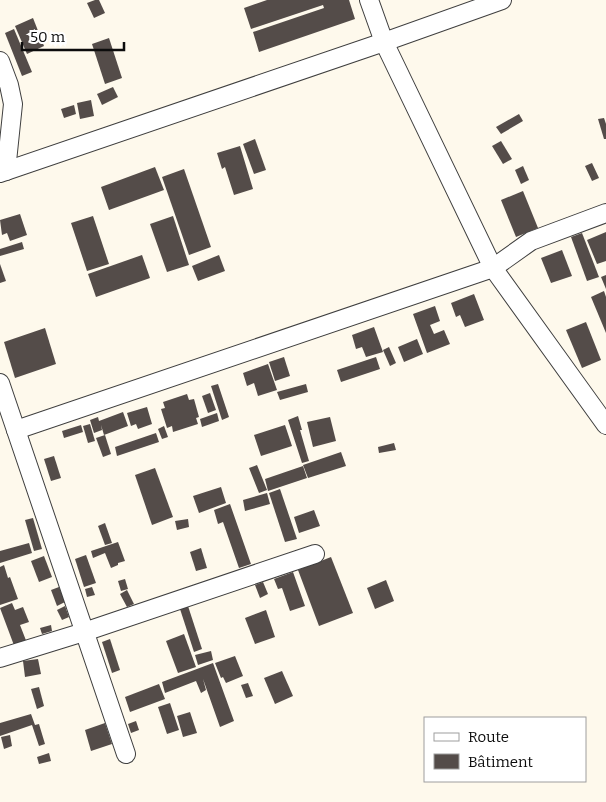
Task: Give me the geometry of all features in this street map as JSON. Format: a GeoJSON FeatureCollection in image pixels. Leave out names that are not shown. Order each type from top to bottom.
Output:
{"type":"FeatureCollection","features":[{"type":"Feature","properties":{"kind":"street"},"geometry":{"type":"LineString","coordinates":[[369,0],[384,42],[493,268],[606,425]]}},
{"type":"Feature","properties":{"kind":"street"},"geometry":{"type":"LineString","coordinates":[[0,61],[9,85],[13,104],[3,172],[502,0]]}},
{"type":"Feature","properties":{"kind":"street"},"geometry":{"type":"LineString","coordinates":[[16,430],[493,268],[531,241],[606,213]]}},
{"type":"Feature","properties":{"kind":"street"},"geometry":{"type":"LineString","coordinates":[[0,383],[126,754]]}},
{"type":"Feature","properties":{"kind":"street"},"geometry":{"type":"LineString","coordinates":[[0,658],[84,632],[315,554]]}},
{"type":"Feature","properties":{"kind":"building"},"geometry":{"type":"Polygon","coordinates":[[[99,0],[105,13],[94,18],[87,3],[99,0]]]}},
{"type":"Feature","properties":{"kind":"building"},"geometry":{"type":"Polygon","coordinates":[[[267,0],[349,0],[355,19],[259,52],[253,32],[324,8],[323,5],[251,29],[244,8],[267,0]]]}},
{"type":"Feature","properties":{"kind":"building"},"geometry":{"type":"Polygon","coordinates":[[[33,18],[44,46],[27,54],[15,26],[33,18]]]}},
{"type":"Feature","properties":{"kind":"building"},"geometry":{"type":"Polygon","coordinates":[[[14,29],[32,72],[22,76],[5,33],[14,29]]]}},
{"type":"Feature","properties":{"kind":"building"},"geometry":{"type":"Polygon","coordinates":[[[109,38],[122,78],[105,84],[92,44],[109,38]]]}},
{"type":"Feature","properties":{"kind":"building"},"geometry":{"type":"Polygon","coordinates":[[[113,87],[118,97],[102,105],[97,94],[113,87]]]}},
{"type":"Feature","properties":{"kind":"building"},"geometry":{"type":"Polygon","coordinates":[[[91,100],[94,116],[80,119],[77,103],[91,100]]]}},
{"type":"Feature","properties":{"kind":"building"},"geometry":{"type":"Polygon","coordinates":[[[74,105],[76,114],[64,118],[61,109],[74,105]]]}},
{"type":"Feature","properties":{"kind":"building"},"geometry":{"type":"Polygon","coordinates":[[[519,114],[523,121],[501,134],[496,127],[519,114]]]}},
{"type":"Feature","properties":{"kind":"building"},"geometry":{"type":"Polygon","coordinates":[[[604,118],[606,139],[604,139],[598,119],[604,118]]]}},
{"type":"Feature","properties":{"kind":"building"},"geometry":{"type":"Polygon","coordinates":[[[255,139],[266,170],[254,174],[243,144],[255,139]]]}},
{"type":"Feature","properties":{"kind":"building"},"geometry":{"type":"Polygon","coordinates":[[[501,141],[512,159],[503,164],[492,146],[501,141]]]}},
{"type":"Feature","properties":{"kind":"building"},"geometry":{"type":"Polygon","coordinates":[[[240,146],[253,189],[234,195],[225,167],[222,169],[217,153],[240,146]]]}},
{"type":"Feature","properties":{"kind":"building"},"geometry":{"type":"Polygon","coordinates":[[[592,163],[599,178],[592,181],[585,166],[592,163]]]}},
{"type":"Feature","properties":{"kind":"building"},"geometry":{"type":"Polygon","coordinates":[[[523,166],[529,180],[521,184],[515,170],[523,166]]]}},
{"type":"Feature","properties":{"kind":"building"},"geometry":{"type":"Polygon","coordinates":[[[155,167],[164,190],[109,210],[101,187],[155,167]]]}},
{"type":"Feature","properties":{"kind":"building"},"geometry":{"type":"Polygon","coordinates":[[[184,169],[211,247],[189,255],[162,177],[184,169]]]}},
{"type":"Feature","properties":{"kind":"building"},"geometry":{"type":"Polygon","coordinates":[[[523,191],[538,228],[516,237],[501,200],[523,191]]]}},
{"type":"Feature","properties":{"kind":"building"},"geometry":{"type":"Polygon","coordinates":[[[20,214],[27,235],[10,241],[7,233],[2,235],[0,220],[20,214]]]}},
{"type":"Feature","properties":{"kind":"building"},"geometry":{"type":"Polygon","coordinates":[[[93,216],[109,264],[87,271],[71,223],[93,216]]]}},
{"type":"Feature","properties":{"kind":"building"},"geometry":{"type":"Polygon","coordinates":[[[173,216],[189,265],[167,272],[150,224],[173,216]]]}},
{"type":"Feature","properties":{"kind":"building"},"geometry":{"type":"Polygon","coordinates":[[[606,232],[606,261],[597,264],[587,240],[606,232]]]}},
{"type":"Feature","properties":{"kind":"building"},"geometry":{"type":"Polygon","coordinates":[[[582,233],[599,277],[587,281],[571,237],[582,233]]]}},
{"type":"Feature","properties":{"kind":"building"},"geometry":{"type":"Polygon","coordinates":[[[22,242],[24,249],[0,256],[0,249],[22,242]]]}},
{"type":"Feature","properties":{"kind":"building"},"geometry":{"type":"Polygon","coordinates":[[[562,250],[572,276],[551,283],[541,258],[562,250]]]}},
{"type":"Feature","properties":{"kind":"building"},"geometry":{"type":"Polygon","coordinates":[[[142,255],[150,278],[96,297],[88,274],[142,255]]]}},
{"type":"Feature","properties":{"kind":"building"},"geometry":{"type":"Polygon","coordinates":[[[219,255],[225,271],[198,281],[192,266],[219,255]]]}},
{"type":"Feature","properties":{"kind":"building"},"geometry":{"type":"Polygon","coordinates":[[[0,264],[6,281],[0,283],[0,264]]]}},
{"type":"Feature","properties":{"kind":"building"},"geometry":{"type":"Polygon","coordinates":[[[606,275],[606,289],[601,277],[606,275]]]}},
{"type":"Feature","properties":{"kind":"building"},"geometry":{"type":"Polygon","coordinates":[[[604,291],[606,297],[606,333],[591,297],[604,291]]]}},
{"type":"Feature","properties":{"kind":"building"},"geometry":{"type":"Polygon","coordinates":[[[474,294],[484,320],[465,327],[460,315],[456,317],[451,303],[474,294]]]}},
{"type":"Feature","properties":{"kind":"building"},"geometry":{"type":"Polygon","coordinates":[[[435,306],[440,321],[430,325],[434,334],[444,330],[450,344],[427,353],[413,314],[435,306]]]}},
{"type":"Feature","properties":{"kind":"building"},"geometry":{"type":"Polygon","coordinates":[[[586,322],[601,360],[582,368],[566,330],[586,322]]]}},
{"type":"Feature","properties":{"kind":"building"},"geometry":{"type":"Polygon","coordinates":[[[374,327],[383,352],[366,357],[362,347],[356,349],[352,335],[374,327]]]}},
{"type":"Feature","properties":{"kind":"building"},"geometry":{"type":"Polygon","coordinates":[[[45,328],[56,364],[15,378],[4,342],[45,328]]]}},
{"type":"Feature","properties":{"kind":"building"},"geometry":{"type":"Polygon","coordinates":[[[417,339],[423,354],[404,362],[398,347],[417,339]]]}},
{"type":"Feature","properties":{"kind":"building"},"geometry":{"type":"Polygon","coordinates":[[[389,347],[396,363],[390,366],[383,350],[389,347]]]}},
{"type":"Feature","properties":{"kind":"building"},"geometry":{"type":"Polygon","coordinates":[[[284,357],[290,376],[275,381],[269,362],[284,357]]]}},
{"type":"Feature","properties":{"kind":"building"},"geometry":{"type":"Polygon","coordinates":[[[376,357],[380,369],[341,382],[337,370],[376,357]]]}},
{"type":"Feature","properties":{"kind":"building"},"geometry":{"type":"Polygon","coordinates":[[[268,364],[277,390],[258,396],[254,383],[247,386],[243,373],[268,364]]]}},
{"type":"Feature","properties":{"kind":"building"},"geometry":{"type":"Polygon","coordinates":[[[218,384],[229,417],[222,420],[211,386],[218,384]]]}},
{"type":"Feature","properties":{"kind":"building"},"geometry":{"type":"Polygon","coordinates":[[[306,384],[308,392],[280,400],[277,392],[306,384]]]}},
{"type":"Feature","properties":{"kind":"building"},"geometry":{"type":"Polygon","coordinates":[[[210,393],[216,410],[208,413],[202,396],[210,393]]]}},
{"type":"Feature","properties":{"kind":"building"},"geometry":{"type":"Polygon","coordinates":[[[187,394],[189,400],[194,399],[199,417],[196,418],[198,424],[173,432],[172,426],[167,428],[161,409],[165,408],[163,402],[187,394]]]}},
{"type":"Feature","properties":{"kind":"building"},"geometry":{"type":"Polygon","coordinates":[[[147,407],[152,424],[138,429],[136,424],[131,426],[127,413],[147,407]]]}},
{"type":"Feature","properties":{"kind":"building"},"geometry":{"type":"Polygon","coordinates":[[[123,412],[128,426],[104,435],[101,425],[102,430],[94,433],[90,420],[98,417],[99,421],[123,412]]]}},
{"type":"Feature","properties":{"kind":"building"},"geometry":{"type":"Polygon","coordinates":[[[217,413],[219,421],[202,427],[200,419],[217,413]]]}},
{"type":"Feature","properties":{"kind":"building"},"geometry":{"type":"Polygon","coordinates":[[[298,416],[309,461],[302,463],[288,420],[298,416]]]}},
{"type":"Feature","properties":{"kind":"building"},"geometry":{"type":"Polygon","coordinates":[[[330,417],[336,441],[313,447],[307,422],[330,417]]]}},
{"type":"Feature","properties":{"kind":"building"},"geometry":{"type":"Polygon","coordinates":[[[90,424],[95,441],[88,443],[83,426],[90,424]]]}},
{"type":"Feature","properties":{"kind":"building"},"geometry":{"type":"Polygon","coordinates":[[[81,425],[83,432],[64,438],[62,431],[81,425]]]}},
{"type":"Feature","properties":{"kind":"building"},"geometry":{"type":"Polygon","coordinates":[[[285,425],[292,446],[261,456],[254,435],[285,425]]]}},
{"type":"Feature","properties":{"kind":"building"},"geometry":{"type":"Polygon","coordinates":[[[164,426],[168,437],[162,439],[158,429],[164,426]]]}},
{"type":"Feature","properties":{"kind":"building"},"geometry":{"type":"Polygon","coordinates":[[[156,433],[159,442],[117,456],[115,447],[156,433]]]}},
{"type":"Feature","properties":{"kind":"building"},"geometry":{"type":"Polygon","coordinates":[[[105,435],[111,454],[103,457],[96,438],[105,435]]]}},
{"type":"Feature","properties":{"kind":"building"},"geometry":{"type":"Polygon","coordinates":[[[394,443],[396,450],[379,453],[378,447],[394,443]]]}},
{"type":"Feature","properties":{"kind":"building"},"geometry":{"type":"Polygon","coordinates":[[[341,452],[346,466],[308,478],[303,465],[341,452]]]}},
{"type":"Feature","properties":{"kind":"building"},"geometry":{"type":"Polygon","coordinates":[[[54,456],[61,478],[51,481],[44,459],[54,456]]]}},
{"type":"Feature","properties":{"kind":"building"},"geometry":{"type":"Polygon","coordinates":[[[257,465],[267,490],[259,493],[249,468],[257,465]]]}},
{"type":"Feature","properties":{"kind":"building"},"geometry":{"type":"Polygon","coordinates":[[[303,466],[307,478],[268,491],[265,479],[303,466]]]}},
{"type":"Feature","properties":{"kind":"building"},"geometry":{"type":"Polygon","coordinates":[[[155,468],[173,517],[152,525],[135,475],[155,468]]]}},
{"type":"Feature","properties":{"kind":"building"},"geometry":{"type":"Polygon","coordinates":[[[221,487],[226,503],[199,513],[193,496],[221,487]]]}},
{"type":"Feature","properties":{"kind":"building"},"geometry":{"type":"Polygon","coordinates":[[[280,489],[297,539],[285,542],[269,493],[280,489]]]}},
{"type":"Feature","properties":{"kind":"building"},"geometry":{"type":"Polygon","coordinates":[[[267,493],[270,504],[245,511],[243,500],[267,493]]]}},
{"type":"Feature","properties":{"kind":"building"},"geometry":{"type":"Polygon","coordinates":[[[230,504],[251,564],[239,568],[223,522],[218,524],[214,510],[230,504]]]}},
{"type":"Feature","properties":{"kind":"building"},"geometry":{"type":"Polygon","coordinates":[[[314,510],[320,526],[299,533],[294,517],[314,510]]]}},
{"type":"Feature","properties":{"kind":"building"},"geometry":{"type":"Polygon","coordinates":[[[33,518],[42,549],[34,551],[25,520],[33,518]]]}},
{"type":"Feature","properties":{"kind":"building"},"geometry":{"type":"Polygon","coordinates":[[[188,519],[189,527],[177,530],[175,521],[188,519]]]}},
{"type":"Feature","properties":{"kind":"building"},"geometry":{"type":"Polygon","coordinates":[[[105,523],[112,543],[105,545],[98,526],[105,523]]]}},
{"type":"Feature","properties":{"kind":"building"},"geometry":{"type":"Polygon","coordinates":[[[118,542],[125,561],[111,568],[105,553],[93,558],[91,551],[118,542]]]}},
{"type":"Feature","properties":{"kind":"building"},"geometry":{"type":"Polygon","coordinates":[[[29,543],[32,553],[0,563],[0,551],[29,543]]]}},
{"type":"Feature","properties":{"kind":"building"},"geometry":{"type":"Polygon","coordinates":[[[201,548],[207,568],[196,571],[190,552],[201,548]]]}},
{"type":"Feature","properties":{"kind":"building"},"geometry":{"type":"Polygon","coordinates":[[[86,555],[96,583],[84,587],[75,559],[86,555]]]}},
{"type":"Feature","properties":{"kind":"building"},"geometry":{"type":"Polygon","coordinates":[[[44,556],[52,577],[39,582],[31,561],[44,556]]]}},
{"type":"Feature","properties":{"kind":"building"},"geometry":{"type":"Polygon","coordinates":[[[331,557],[353,613],[319,626],[298,570],[331,557]]]}},
{"type":"Feature","properties":{"kind":"building"},"geometry":{"type":"Polygon","coordinates":[[[4,565],[18,599],[0,605],[0,567],[4,565]]]}},
{"type":"Feature","properties":{"kind":"building"},"geometry":{"type":"Polygon","coordinates":[[[293,572],[305,606],[290,611],[282,588],[278,589],[274,579],[293,572]]]}},
{"type":"Feature","properties":{"kind":"building"},"geometry":{"type":"Polygon","coordinates":[[[125,579],[128,589],[121,591],[118,581],[125,579]]]}},
{"type":"Feature","properties":{"kind":"building"},"geometry":{"type":"Polygon","coordinates":[[[386,580],[394,601],[375,609],[367,588],[386,580]]]}},
{"type":"Feature","properties":{"kind":"building"},"geometry":{"type":"Polygon","coordinates":[[[263,582],[268,594],[260,598],[255,585],[263,582]]]}},
{"type":"Feature","properties":{"kind":"building"},"geometry":{"type":"Polygon","coordinates":[[[59,587],[65,602],[57,606],[51,590],[59,587]]]}},
{"type":"Feature","properties":{"kind":"building"},"geometry":{"type":"Polygon","coordinates":[[[92,587],[95,595],[87,597],[85,589],[92,587]]]}},
{"type":"Feature","properties":{"kind":"building"},"geometry":{"type":"Polygon","coordinates":[[[127,590],[134,604],[127,607],[120,594],[127,590]]]}},
{"type":"Feature","properties":{"kind":"building"},"geometry":{"type":"Polygon","coordinates":[[[12,603],[15,610],[23,607],[29,622],[20,625],[27,643],[15,648],[0,608],[12,603]]]}},
{"type":"Feature","properties":{"kind":"building"},"geometry":{"type":"Polygon","coordinates":[[[65,606],[69,617],[62,620],[57,610],[65,606]]]}},
{"type":"Feature","properties":{"kind":"building"},"geometry":{"type":"Polygon","coordinates":[[[188,606],[202,649],[194,652],[180,609],[188,606]]]}},
{"type":"Feature","properties":{"kind":"building"},"geometry":{"type":"Polygon","coordinates":[[[266,610],[275,637],[255,644],[245,618],[266,610]]]}},
{"type":"Feature","properties":{"kind":"building"},"geometry":{"type":"Polygon","coordinates":[[[51,625],[52,631],[42,634],[40,628],[51,625]]]}},
{"type":"Feature","properties":{"kind":"building"},"geometry":{"type":"Polygon","coordinates":[[[184,634],[196,667],[178,673],[166,641],[184,634]]]}},
{"type":"Feature","properties":{"kind":"building"},"geometry":{"type":"Polygon","coordinates":[[[110,639],[120,670],[112,673],[102,642],[110,639]]]}},
{"type":"Feature","properties":{"kind":"building"},"geometry":{"type":"Polygon","coordinates":[[[211,651],[213,660],[198,665],[195,655],[211,651]]]}},
{"type":"Feature","properties":{"kind":"building"},"geometry":{"type":"Polygon","coordinates":[[[235,656],[243,676],[226,683],[223,677],[221,678],[215,663],[235,656]]]}},
{"type":"Feature","properties":{"kind":"building"},"geometry":{"type":"Polygon","coordinates":[[[38,659],[41,674],[25,677],[23,661],[38,659]]]}},
{"type":"Feature","properties":{"kind":"building"},"geometry":{"type":"Polygon","coordinates":[[[213,663],[234,721],[220,727],[203,679],[206,690],[201,693],[196,681],[165,693],[162,682],[213,663]]]}},
{"type":"Feature","properties":{"kind":"building"},"geometry":{"type":"Polygon","coordinates":[[[282,671],[293,696],[275,704],[264,678],[282,671]]]}},
{"type":"Feature","properties":{"kind":"building"},"geometry":{"type":"Polygon","coordinates":[[[248,683],[253,696],[246,698],[241,685],[248,683]]]}},
{"type":"Feature","properties":{"kind":"building"},"geometry":{"type":"Polygon","coordinates":[[[159,684],[165,699],[130,712],[125,697],[159,684]]]}},
{"type":"Feature","properties":{"kind":"building"},"geometry":{"type":"Polygon","coordinates":[[[39,687],[44,706],[37,709],[31,689],[39,687]]]}},
{"type":"Feature","properties":{"kind":"building"},"geometry":{"type":"Polygon","coordinates":[[[170,703],[179,730],[167,734],[158,707],[170,703]]]}},
{"type":"Feature","properties":{"kind":"building"},"geometry":{"type":"Polygon","coordinates":[[[190,712],[197,733],[183,737],[177,716],[190,712]]]}},
{"type":"Feature","properties":{"kind":"building"},"geometry":{"type":"Polygon","coordinates":[[[31,714],[35,725],[39,724],[45,744],[39,746],[32,725],[0,736],[0,723],[31,714]]]}},
{"type":"Feature","properties":{"kind":"building"},"geometry":{"type":"Polygon","coordinates":[[[136,721],[139,730],[131,733],[128,724],[136,721]]]}},
{"type":"Feature","properties":{"kind":"building"},"geometry":{"type":"Polygon","coordinates":[[[105,723],[112,744],[91,751],[85,730],[105,723]]]}},
{"type":"Feature","properties":{"kind":"building"},"geometry":{"type":"Polygon","coordinates":[[[10,735],[12,746],[4,749],[1,737],[10,735]]]}},
{"type":"Feature","properties":{"kind":"building"},"geometry":{"type":"Polygon","coordinates":[[[49,753],[51,761],[39,764],[37,757],[49,753]]]}}]}
